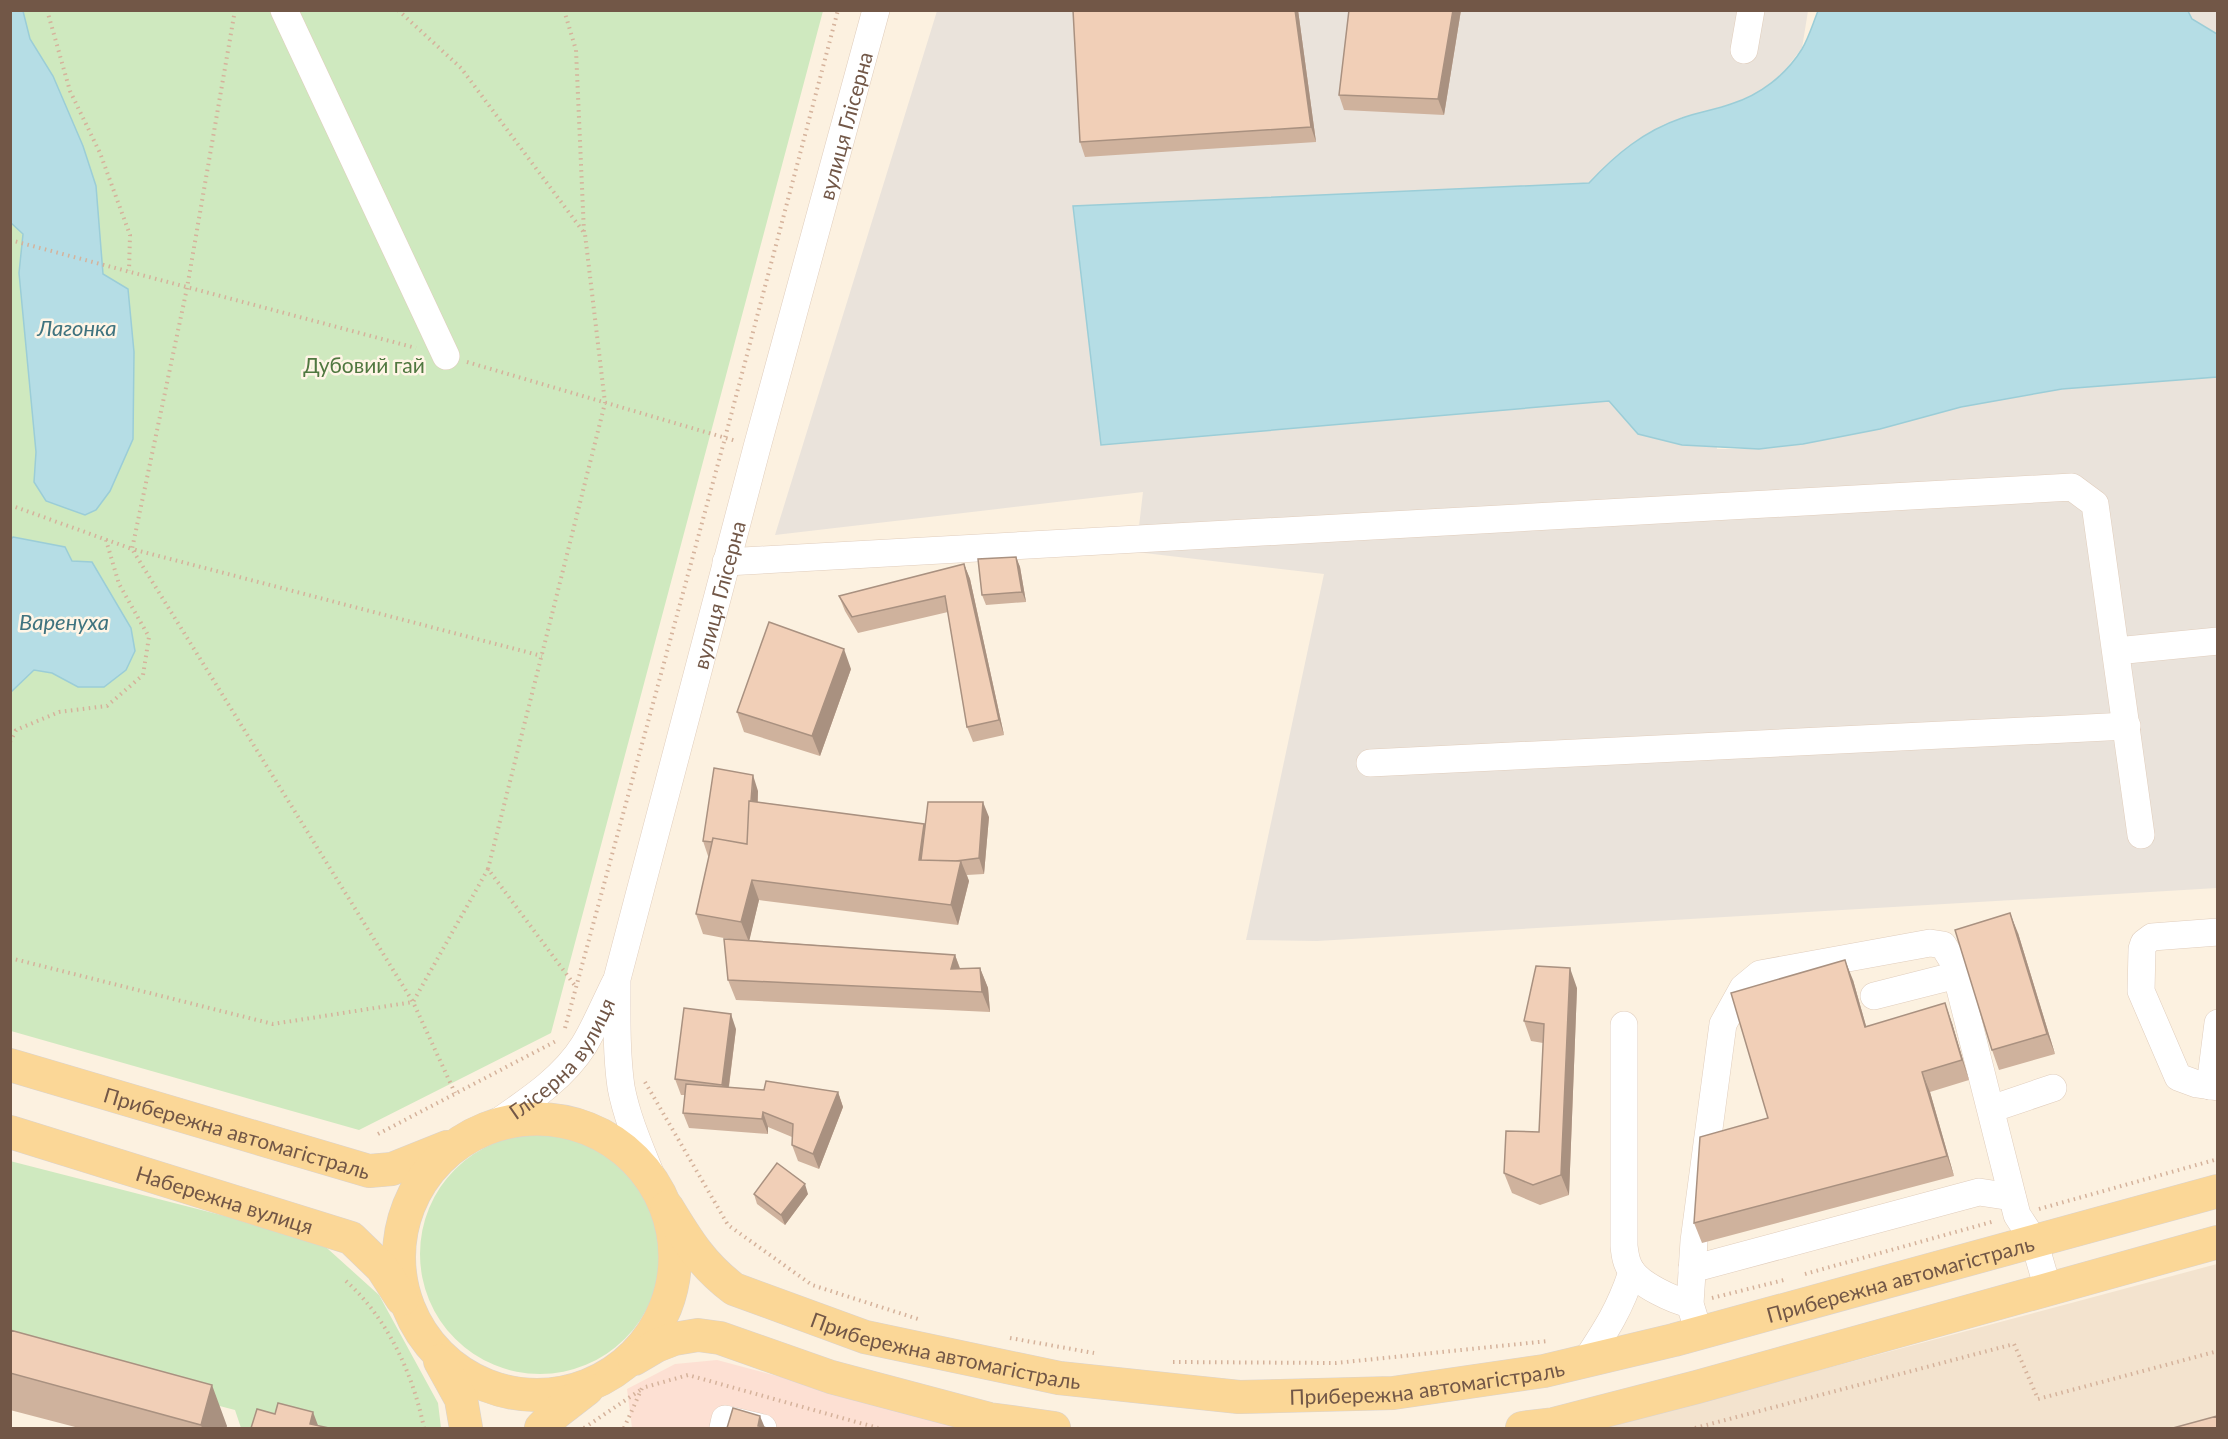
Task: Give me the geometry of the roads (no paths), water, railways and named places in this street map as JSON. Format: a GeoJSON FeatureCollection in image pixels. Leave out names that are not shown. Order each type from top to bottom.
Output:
{"type":"FeatureCollection","features":[{"type":"Feature","properties":{"kind":"main road","name":"Прибережна автомагістраль"},"geometry":{"type":"LineString","coordinates":[[10,1065],[369,1171],[392,1169],[492,1126],[521,1119],[552,1119],[581,1126],[609,1138],[633,1157],[660,1194],[700,1259],[715,1275],[734,1289],[866,1337],[1008,1353],[1092,1367],[1239,1397],[1393,1393],[1544,1371],[1585,1362],[1694,1319],[2021,1218],[2217,1191]]}},
{"type":"Feature","properties":{"kind":"main road","name":"Набережна вулиця"},"geometry":{"type":"LineString","coordinates":[[10,1132],[351,1238],[382,1268],[416,1323]]}},
{"type":"Feature","properties":{"kind":"main road","name":"Прибережна автомагістраль"},"geometry":{"type":"LineString","coordinates":[[463,1140],[438,1161],[418,1186],[405,1215],[399,1247],[400,1278],[416,1323],[446,1361],[472,1379],[501,1391],[533,1395],[565,1393],[598,1382],[634,1376],[656,1346],[674,1339],[698,1335],[720,1338],[950,1419],[1054,1428]]}},
{"type":"Feature","properties":{"kind":"main road","name":"Прибережна автомагістраль"},"geometry":{"type":"LineString","coordinates":[[634,1376],[649,1339],[666,1309],[675,1275],[675,1240],[660,1194]]}},
{"type":"Feature","properties":{"kind":"main road"},"geometry":{"type":"LineString","coordinates":[[1522,1428],[1554,1424],[1697,1387],[2217,1242]]}},
{"type":"Feature","properties":{"kind":"main road"},"geometry":{"type":"LineString","coordinates":[[416,1323],[449,1375],[461,1399],[466,1428]]}},
{"type":"Feature","properties":{"kind":"main road"},"geometry":{"type":"LineString","coordinates":[[992,1422],[1021,1409],[1026,1391],[1008,1353]]}},
{"type":"Feature","properties":{"kind":"main road"},"geometry":{"type":"LineString","coordinates":[[1071,1428],[1056,1412],[1059,1395],[1092,1367]]}},
{"type":"Feature","properties":{"kind":"main road"},"geometry":{"type":"LineString","coordinates":[[541,1428],[556,1413],[598,1382]]}},
{"type":"Feature","properties":{"kind":"street"},"geometry":{"type":"LineString","coordinates":[[284,10],[446,356]]}},
{"type":"Feature","properties":{"kind":"street","name":"вулиця Глісерна"},"geometry":{"type":"LineString","coordinates":[[660,1194],[628,1115],[622,1088],[618,1058],[617,979],[726,562],[876,10]]}},
{"type":"Feature","properties":{"kind":"street"},"geometry":{"type":"LineString","coordinates":[[1744,51],[1751,10]]}},
{"type":"Feature","properties":{"kind":"street"},"geometry":{"type":"LineString","coordinates":[[726,562],[2072,487],[2095,504],[2141,835]]}},
{"type":"Feature","properties":{"kind":"street"},"geometry":{"type":"LineString","coordinates":[[2116,651],[2217,641]]}},
{"type":"Feature","properties":{"kind":"street"},"geometry":{"type":"LineString","coordinates":[[1370,763],[2127,726]]}},
{"type":"Feature","properties":{"kind":"street"},"geometry":{"type":"LineString","coordinates":[[2217,932],[2152,937],[2144,943],[2141,991],[2178,1077],[2197,1084],[2214,1086],[2217,1023]]}},
{"type":"Feature","properties":{"kind":"street"},"geometry":{"type":"LineString","coordinates":[[1694,1319],[1692,1269],[1694,1241],[1723,1024],[1743,988],[1760,974],[1929,943],[1943,945],[1953,961],[1990,1109],[2021,1218],[2048,1289]]}},
{"type":"Feature","properties":{"kind":"street"},"geometry":{"type":"LineString","coordinates":[[1874,996],[1957,975]]}},
{"type":"Feature","properties":{"kind":"street","name":"Глісерна вулиця"},"geometry":{"type":"LineString","coordinates":[[492,1126],[554,1081],[569,1064],[584,1045],[617,979]]}},
{"type":"Feature","properties":{"kind":"street"},"geometry":{"type":"LineString","coordinates":[[1624,1026],[1624,1246],[1626,1260],[1632,1272],[1694,1319]]}},
{"type":"Feature","properties":{"kind":"street"},"geometry":{"type":"LineString","coordinates":[[1990,1109],[2053,1088]]}},
{"type":"Feature","properties":{"kind":"street"},"geometry":{"type":"LineString","coordinates":[[1692,1269],[1979,1192],[2021,1218]]}},
{"type":"Feature","properties":{"kind":"street"},"geometry":{"type":"LineString","coordinates":[[1585,1362],[1610,1325],[1622,1302],[1632,1272]]}},
{"type":"Feature","properties":{"kind":"street"},"geometry":{"type":"LineString","coordinates":[[723,1428],[725,1419],[763,1428]]}},
{"type":"Feature","properties":{"kind":"water","name":"Лагонка"},"geometry":{"type":"Polygon","coordinates":[[[10,11],[23,11],[30,39],[53,76],[83,146],[96,186],[103,274],[128,289],[134,352],[133,439],[110,491],[96,510],[85,515],[46,501],[34,482],[36,452],[19,273],[23,234],[10,222],[10,11]]]}},
{"type":"Feature","properties":{"kind":"water"},"geometry":{"type":"Polygon","coordinates":[[[1818,11],[2188,11],[2192,19],[2217,34],[2217,377],[2062,389],[1961,407],[1880,429],[1803,444],[1759,449],[1682,445],[1638,434],[1609,401],[1101,445],[1073,206],[1589,183],[1631,144],[1655,130],[1688,116],[1742,100],[1771,83],[1802,49],[1818,11]]]}},
{"type":"Feature","properties":{"kind":"water","name":"Варенуха"},"geometry":{"type":"Polygon","coordinates":[[[13,537],[65,547],[72,561],[92,562],[131,628],[135,651],[126,670],[104,687],[78,687],[52,673],[34,670],[11,692],[10,540],[13,537]]]}},
{"type":"Feature","properties":{"kind":"park label","name":"Дубовий гай"},"geometry":{"type":"Point","coordinates":[364,364]}}]}
